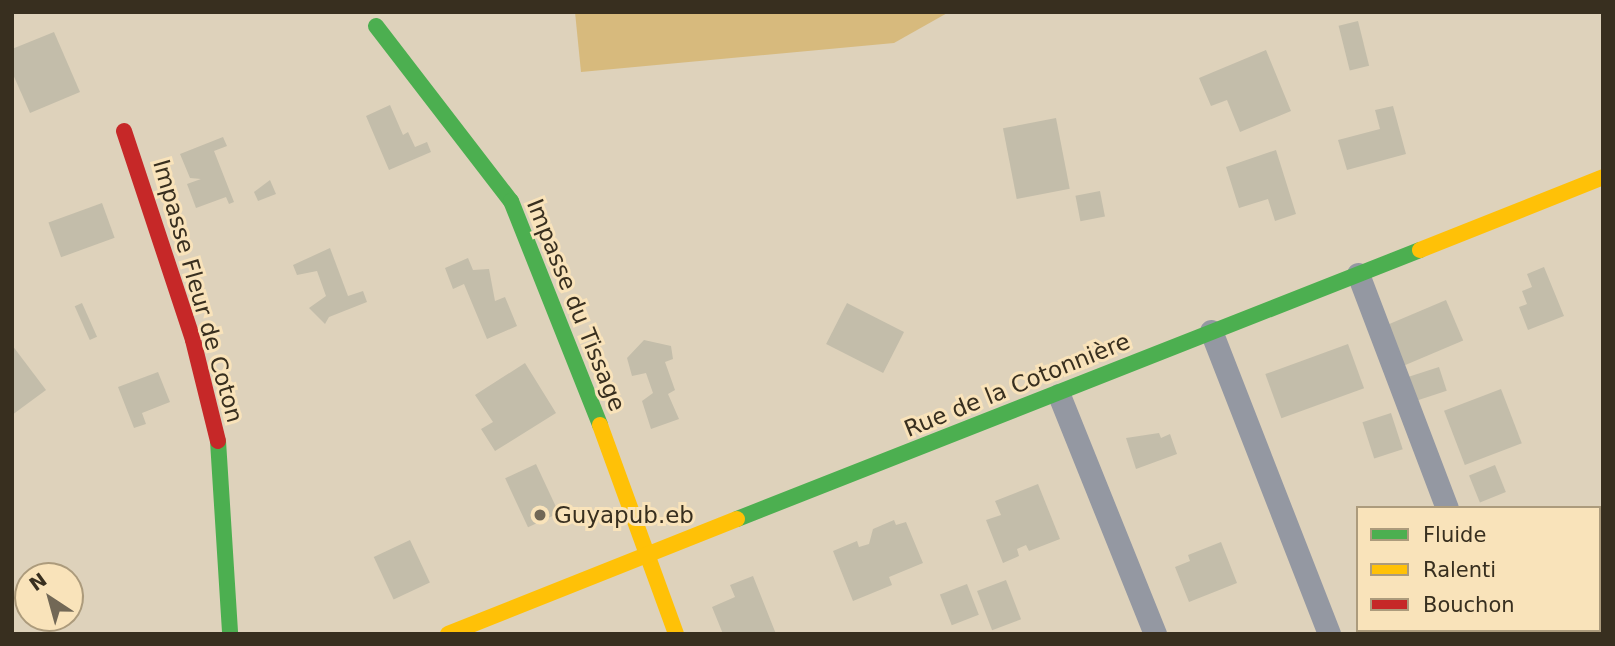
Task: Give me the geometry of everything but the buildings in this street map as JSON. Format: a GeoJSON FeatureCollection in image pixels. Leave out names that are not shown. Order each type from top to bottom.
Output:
{"type":"FeatureCollection","features":[{"type":"Feature","properties":{"kind":"street","name":"Impasse du Tissage"},"geometry":{"type":"LineString","coordinates":[[376,26],[510,201],[583,377],[645,555],[676,634]]}},
{"type":"Feature","properties":{"kind":"street","name":"Impasse Fleur de Coton"},"geometry":{"type":"LineString","coordinates":[[124,131],[193,340],[219,444],[230,634]]}},
{"type":"Feature","properties":{"kind":"street","name":"Rue de la Cotonnière"},"geometry":{"type":"LineString","coordinates":[[448,634],[1059,395],[1211,331],[1603,177]]}},
{"type":"Feature","properties":{"kind":"street"},"geometry":{"type":"LineString","coordinates":[[1358,274],[1446,506]]}},
{"type":"Feature","properties":{"kind":"street"},"geometry":{"type":"LineString","coordinates":[[1211,331],[1329,634]]}},
{"type":"Feature","properties":{"kind":"street"},"geometry":{"type":"LineString","coordinates":[[1059,395],[1155,634]]}},
{"type":"Feature","properties":{"kind":"shaded area"},"geometry":{"type":"Polygon","coordinates":[[[575,12],[949,12],[894,43],[581,72],[575,12]]]}},
{"type":"Feature","properties":{"kind":"traffic: fast"},"geometry":{"type":"LineString","coordinates":[[376,26],[511,201],[600,425]]}},
{"type":"Feature","properties":{"kind":"traffic: fast"},"geometry":{"type":"LineString","coordinates":[[737,519],[1420,250]]}},
{"type":"Feature","properties":{"kind":"traffic: fast"},"geometry":{"type":"LineString","coordinates":[[218,441],[230,634]]}},
{"type":"Feature","properties":{"kind":"traffic: slow"},"geometry":{"type":"LineString","coordinates":[[1420,250],[1603,177]]}},
{"type":"Feature","properties":{"kind":"traffic: slow"},"geometry":{"type":"LineString","coordinates":[[600,425],[676,634]]}},
{"type":"Feature","properties":{"kind":"traffic: slow"},"geometry":{"type":"LineString","coordinates":[[448,634],[737,519]]}},
{"type":"Feature","properties":{"kind":"traffic: jam"},"geometry":{"type":"LineString","coordinates":[[124,131],[193,340],[218,441]]}},
{"type":"Feature","properties":{"kind":"place","name":"Guyapub.eb"},"geometry":{"type":"Point","coordinates":[540,515]}}]}
